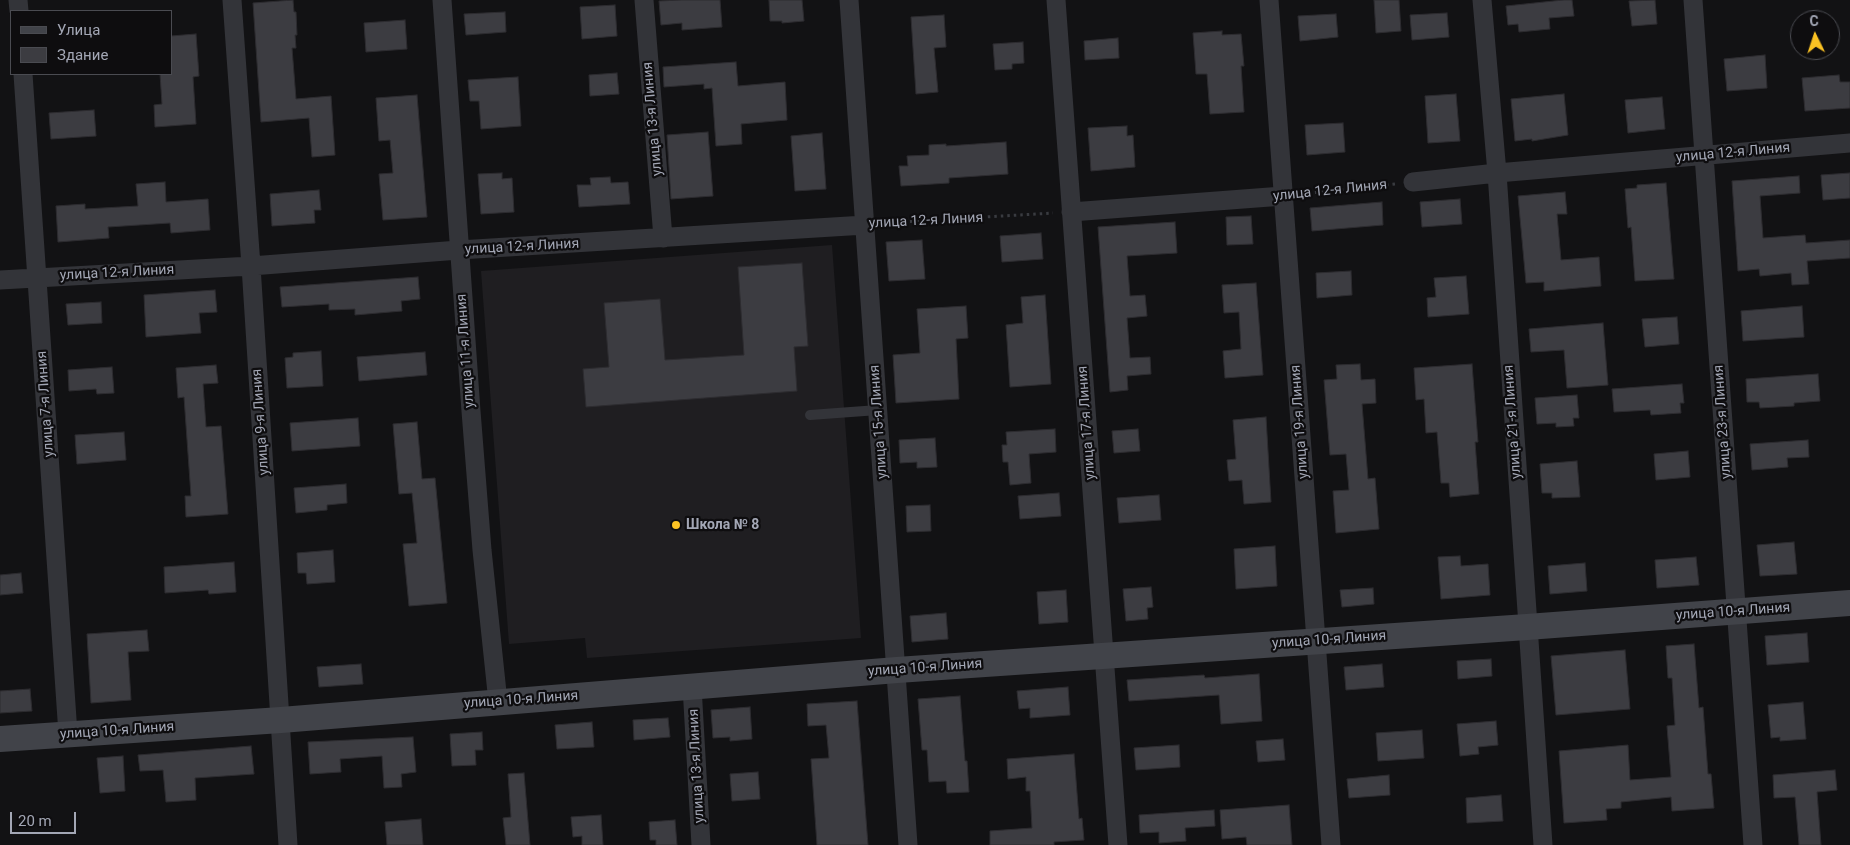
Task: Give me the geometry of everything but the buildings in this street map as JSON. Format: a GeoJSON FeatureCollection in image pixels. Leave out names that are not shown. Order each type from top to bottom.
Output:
{"type":"FeatureCollection","features":[{"type":"Feature","properties":{"kind":"street","name":"улица 9-я Линия"},"geometry":{"type":"LineString","coordinates":[[232,0],[288,845]]}},
{"type":"Feature","properties":{"kind":"street","name":"улица 11-я Линия"},"geometry":{"type":"LineString","coordinates":[[442,0],[481,540],[498,702]]}},
{"type":"Feature","properties":{"kind":"street","name":"улица 13-я Линия"},"geometry":{"type":"LineString","coordinates":[[644,0],[663,238]]}},
{"type":"Feature","properties":{"kind":"street","name":"улица 15-я Линия"},"geometry":{"type":"LineString","coordinates":[[849,0],[908,845]]}},
{"type":"Feature","properties":{"kind":"street","name":"улица 17-я Линия"},"geometry":{"type":"LineString","coordinates":[[1056,0],[1118,845]]}},
{"type":"Feature","properties":{"kind":"street","name":"улица 19-я Линия"},"geometry":{"type":"LineString","coordinates":[[1269,0],[1331,845]]}},
{"type":"Feature","properties":{"kind":"street","name":"улица 21-я Линия"},"geometry":{"type":"LineString","coordinates":[[1482,0],[1497,173],[1526,627],[1543,845]]}},
{"type":"Feature","properties":{"kind":"street","name":"улица 23-я Линия"},"geometry":{"type":"LineString","coordinates":[[1692,0],[1753,845]]}},
{"type":"Feature","properties":{"kind":"street","name":"улица 7-я Линия"},"geometry":{"type":"LineString","coordinates":[[24,75],[68,734]]}},
{"type":"Feature","properties":{"kind":"street","name":"улица 12-я Линия"},"geometry":{"type":"LineString","coordinates":[[1413,182],[1850,143]]}},
{"type":"Feature","properties":{"kind":"street","name":"улица 12-я Линия"},"geometry":{"type":"LineString","coordinates":[[1071,212],[1283,196]]}},
{"type":"Feature","properties":{"kind":"street","name":"улица 12-я Линия"},"geometry":{"type":"LineString","coordinates":[[0,280],[251,266],[459,250],[865,225]]}},
{"type":"Feature","properties":{"kind":"street","name":"улица 10-я Линия"},"geometry":{"type":"LineString","coordinates":[[0,739],[281,720],[897,670],[1850,603]]}},
{"type":"Feature","properties":{"kind":"street","name":"улица 13-я Линия"},"geometry":{"type":"LineString","coordinates":[[692,686],[701,845]]}},
{"type":"Feature","properties":{"kind":"lane"},"geometry":{"type":"LineString","coordinates":[[810,415],[878,410]]}},
{"type":"Feature","properties":{"kind":"path","name":"улица 12-я Линия"},"geometry":{"type":"LineString","coordinates":[[1283,196],[1413,182]]}},
{"type":"Feature","properties":{"kind":"path","name":"улица 12-я Линия"},"geometry":{"type":"LineString","coordinates":[[865,225],[1071,212]]}},
{"type":"Feature","properties":{"kind":"shaded area","name":"Школа № 8"},"geometry":{"type":"Polygon","coordinates":[[[832,245],[861,638],[587,658],[585,638],[509,644],[481,271],[832,245]]]}},
{"type":"Feature","properties":{"kind":"place","name":"Школа № 8"},"geometry":{"type":"Point","coordinates":[676,525]}}]}
